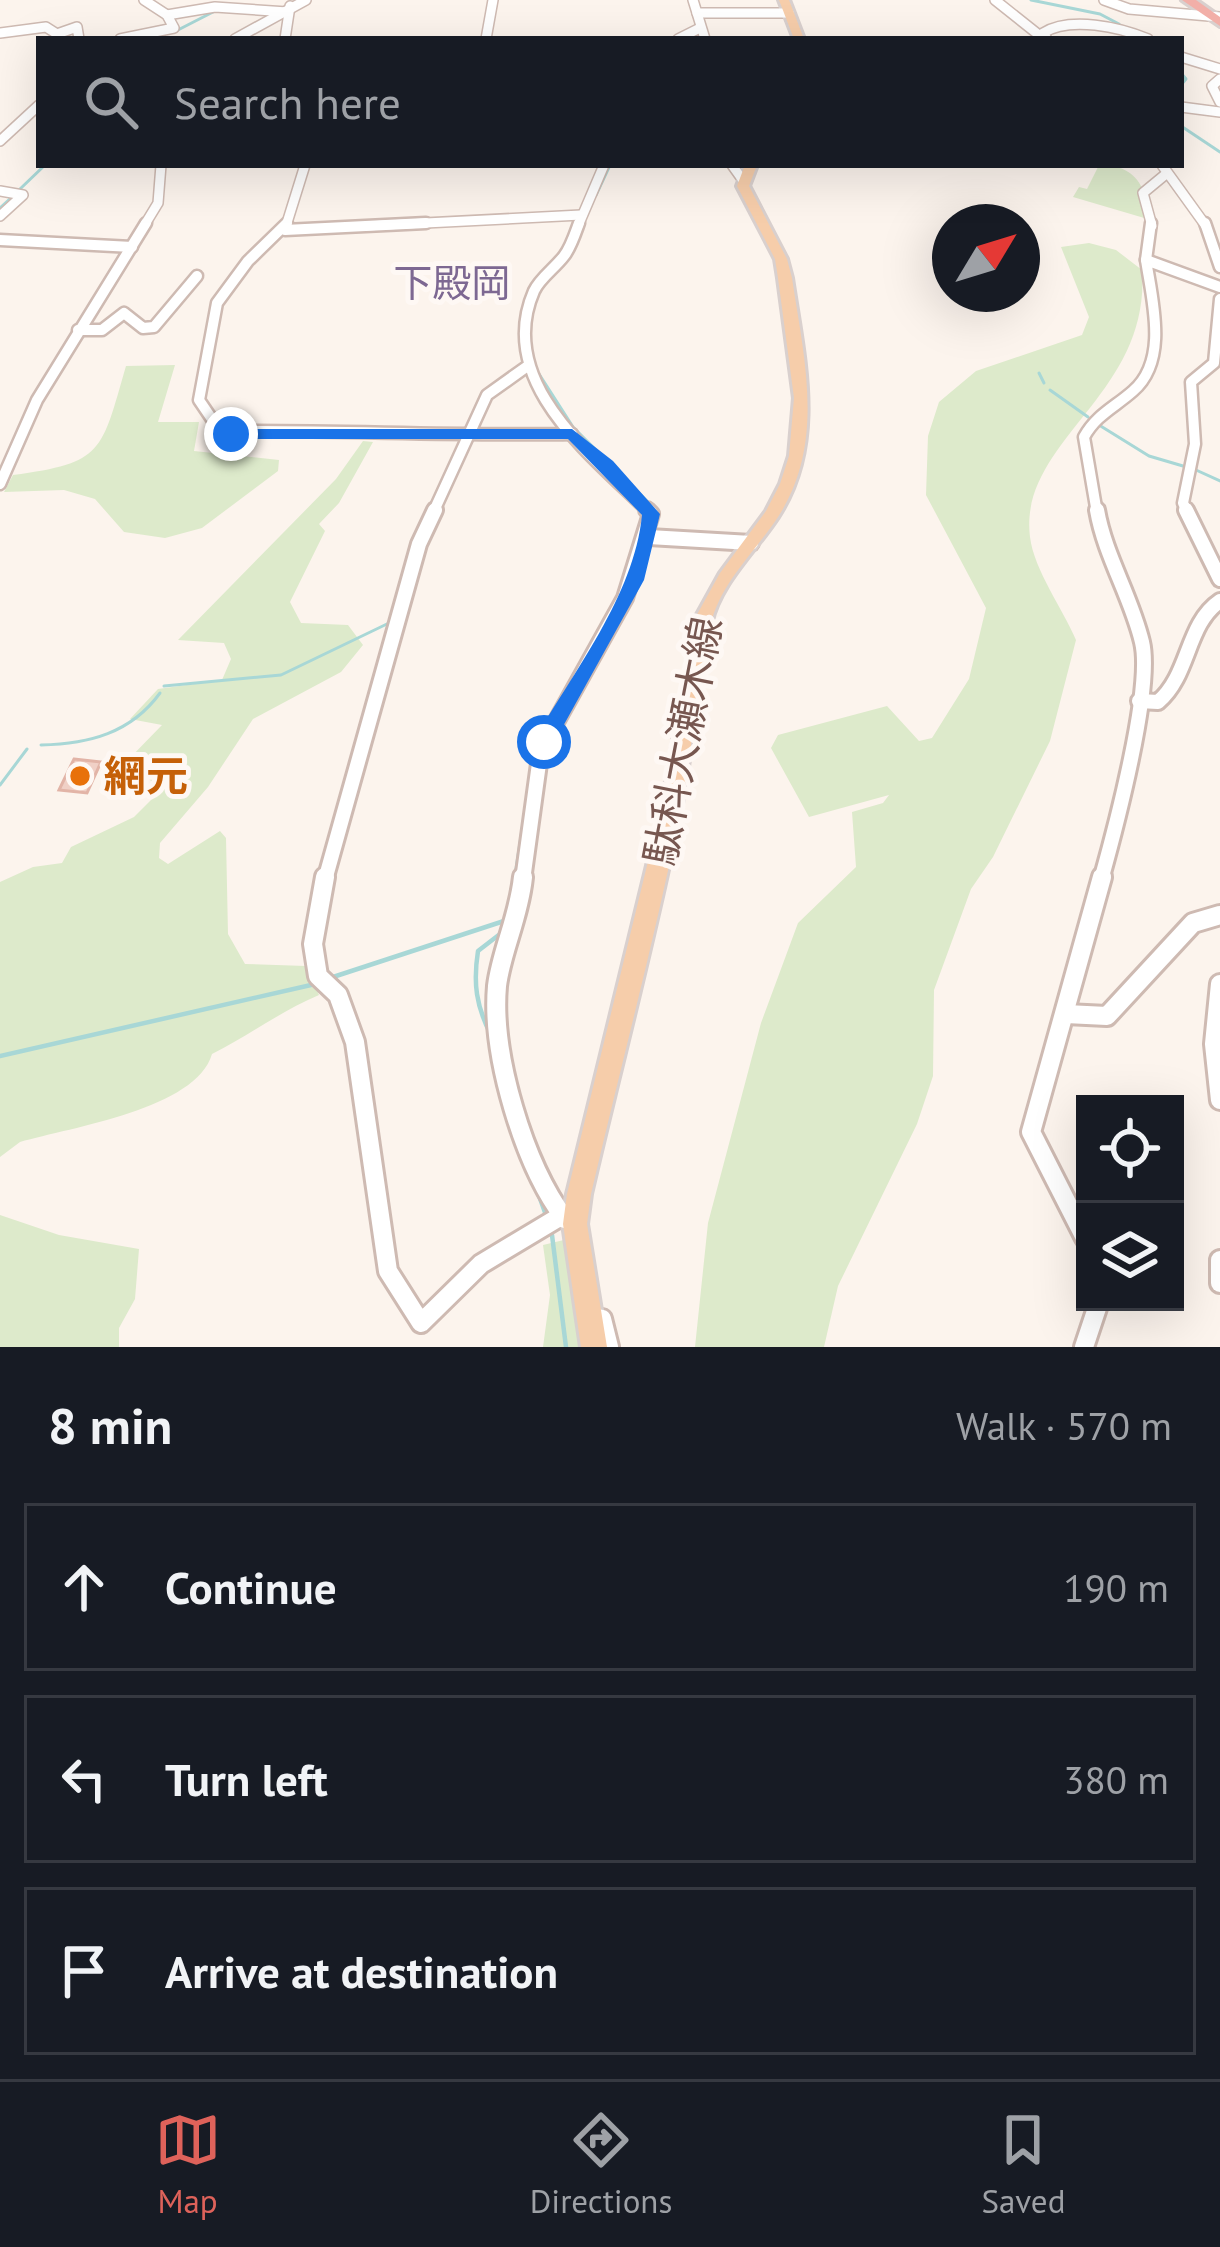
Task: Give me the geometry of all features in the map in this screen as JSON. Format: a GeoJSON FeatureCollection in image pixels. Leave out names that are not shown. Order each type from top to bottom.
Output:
{"type":"FeatureCollection","features":[{"type":"Feature","properties":{"kind":"highway"},"geometry":{"type":"LineString","coordinates":[[1188,0],[1217,17]]}},
{"type":"Feature","properties":{"kind":"highway"},"geometry":{"type":"LineString","coordinates":[[1198,0],[1217,17]]}},
{"type":"Feature","properties":{"kind":"main road"},"geometry":{"type":"LineString","coordinates":[[784,0],[798,36]]}},
{"type":"Feature","properties":{"kind":"main road","name":"駄科大瀬木線"},"geometry":{"type":"LineString","coordinates":[[594,1347],[568,1220],[673,804],[703,620],[713,595],[796,468],[802,424],[781,259],[742,170]]}},
{"type":"Feature","properties":{"kind":"street"},"geometry":{"type":"LineString","coordinates":[[144,0],[167,15],[219,7],[287,12]]}},
{"type":"Feature","properties":{"kind":"street"},"geometry":{"type":"LineString","coordinates":[[285,36],[293,0]]}},
{"type":"Feature","properties":{"kind":"street"},"geometry":{"type":"LineString","coordinates":[[241,36],[306,0]]}},
{"type":"Feature","properties":{"kind":"street"},"geometry":{"type":"LineString","coordinates":[[487,36],[493,0]]}},
{"type":"Feature","properties":{"kind":"street"},"geometry":{"type":"LineString","coordinates":[[693,0],[703,36]]}},
{"type":"Feature","properties":{"kind":"street"},"geometry":{"type":"LineString","coordinates":[[995,0],[1041,36]]}},
{"type":"Feature","properties":{"kind":"street"},"geometry":{"type":"LineString","coordinates":[[1104,0],[1129,9],[1217,17]]}},
{"type":"Feature","properties":{"kind":"street"},"geometry":{"type":"LineString","coordinates":[[697,13],[789,13]]}},
{"type":"Feature","properties":{"kind":"street"},"geometry":{"type":"LineString","coordinates":[[137,36],[170,30],[167,15]]}},
{"type":"Feature","properties":{"kind":"street"},"geometry":{"type":"LineString","coordinates":[[1045,36],[1044,30],[1053,27],[1120,26],[1142,36]]}},
{"type":"Feature","properties":{"kind":"street"},"geometry":{"type":"LineString","coordinates":[[0,33],[46,27],[57,34],[77,27],[78,36]]}},
{"type":"Feature","properties":{"kind":"street"},"geometry":{"type":"LineString","coordinates":[[684,36],[698,29]]}},
{"type":"Feature","properties":{"kind":"street"},"geometry":{"type":"LineString","coordinates":[[1184,59],[1217,68],[1220,78],[1212,86],[1220,102]]}},
{"type":"Feature","properties":{"kind":"street"},"geometry":{"type":"LineString","coordinates":[[1184,106],[1220,112]]}},
{"type":"Feature","properties":{"kind":"street"},"geometry":{"type":"LineString","coordinates":[[0,141],[36,109]]}},
{"type":"Feature","properties":{"kind":"street"},"geometry":{"type":"LineString","coordinates":[[0,484],[37,400],[158,203],[161,168]]}},
{"type":"Feature","properties":{"kind":"street"},"geometry":{"type":"LineString","coordinates":[[304,168],[285,230],[248,261],[217,303],[198,390],[204,411],[220,431],[466,437],[572,434]]}},
{"type":"Feature","properties":{"kind":"street"},"geometry":{"type":"LineString","coordinates":[[529,365],[492,388],[419,544],[328,863],[313,944],[314,965],[338,995],[355,1042],[388,1271],[422,1323],[481,1264],[568,1220],[539,1176],[516,1102],[496,987],[517,927],[544,742],[634,580],[649,537],[651,514],[555,418],[529,365],[524,328],[542,276],[566,254],[581,215],[602,181],[604,168]]}},
{"type":"Feature","properties":{"kind":"street"},"geometry":{"type":"LineString","coordinates":[[1076,1221],[1030,1132],[1108,850],[1138,701],[1143,645],[1102,540],[1084,437],[1104,407],[1141,385],[1152,368],[1146,260],[1153,231],[1142,193],[1164,170],[1175,191],[1206,218],[1220,267]]}},
{"type":"Feature","properties":{"kind":"street"},"geometry":{"type":"LineString","coordinates":[[0,216],[11,192]]}},
{"type":"Feature","properties":{"kind":"street"},"geometry":{"type":"LineString","coordinates":[[285,230],[581,215]]}},
{"type":"Feature","properties":{"kind":"street"},"geometry":{"type":"LineString","coordinates":[[0,240],[133,247]]}},
{"type":"Feature","properties":{"kind":"street"},"geometry":{"type":"LineString","coordinates":[[1146,260],[1220,287]]}},
{"type":"Feature","properties":{"kind":"street"},"geometry":{"type":"LineString","coordinates":[[78,330],[102,330],[124,313],[143,328],[154,327],[197,276]]}},
{"type":"Feature","properties":{"kind":"street"},"geometry":{"type":"LineString","coordinates":[[1220,299],[1214,363],[1191,382],[1195,444],[1182,491],[1188,517],[1220,579]]}},
{"type":"Feature","properties":{"kind":"street"},"geometry":{"type":"LineString","coordinates":[[649,537],[751,543]]}},
{"type":"Feature","properties":{"kind":"street"},"geometry":{"type":"LineString","coordinates":[[1138,701],[1168,696],[1178,683],[1203,615],[1220,602]]}},
{"type":"Feature","properties":{"kind":"street"},"geometry":{"type":"LineString","coordinates":[[1066,1014],[1107,1016],[1193,923],[1220,915]]}},
{"type":"Feature","properties":{"kind":"street"},"geometry":{"type":"LineString","coordinates":[[1220,984],[1214,1044],[1220,1100]]}},
{"type":"Feature","properties":{"kind":"street"},"geometry":{"type":"LineString","coordinates":[[1220,1260],[1220,1283]]}},
{"type":"Feature","properties":{"kind":"street"},"geometry":{"type":"LineString","coordinates":[[1084,1347],[1097,1311]]}},
{"type":"Feature","properties":{"kind":"street"},"geometry":{"type":"LineString","coordinates":[[590,1317],[602,1319],[609,1347]]}},
{"type":"Feature","properties":{"kind":"green space"},"geometry":{"type":"Polygon","coordinates":[[[1098,168],[1131,173],[1146,197],[1151,220],[1073,197],[1079,187],[1087,189],[1098,168]]]}},
{"type":"Feature","properties":{"kind":"green space"},"geometry":{"type":"Polygon","coordinates":[[[1089,243],[1116,250],[1142,270],[1139,314],[1127,351],[1044,472],[1032,503],[1033,550],[1076,640],[1050,741],[993,857],[971,889],[934,990],[933,1076],[917,1124],[838,1286],[824,1347],[695,1347],[708,1223],[761,1023],[798,923],[856,867],[852,812],[883,803],[889,795],[809,817],[771,748],[778,735],[887,706],[919,741],[932,738],[969,679],[986,608],[926,495],[928,436],[939,402],[976,371],[1082,335],[1089,317],[1061,247],[1089,243]]]}},
{"type":"Feature","properties":{"kind":"green space"},"geometry":{"type":"Polygon","coordinates":[[[175,365],[158,422],[199,422],[194,451],[279,460],[278,471],[202,528],[165,538],[124,532],[95,499],[64,490],[4,492],[13,475],[66,465],[94,448],[111,418],[126,366],[175,365]]]}},
{"type":"Feature","properties":{"kind":"green space"},"geometry":{"type":"Polygon","coordinates":[[[363,441],[373,442],[339,503],[319,524],[325,531],[290,602],[301,623],[348,625],[363,645],[341,672],[253,719],[208,787],[160,843],[159,858],[168,864],[220,831],[226,838],[228,934],[245,964],[306,966],[319,995],[212,1054],[201,1073],[183,1089],[158,1102],[20,1142],[0,1157],[0,882],[33,867],[62,863],[71,847],[134,817],[162,789],[126,762],[162,725],[130,719],[158,689],[222,680],[231,659],[224,643],[178,640],[336,479],[363,441]]]}},
{"type":"Feature","properties":{"kind":"green space"},"geometry":{"type":"Polygon","coordinates":[[[0,1215],[59,1235],[139,1249],[135,1299],[119,1328],[119,1347],[0,1347],[0,1215]]]}},
{"type":"Feature","properties":{"kind":"green space"},"geometry":{"type":"Polygon","coordinates":[[[568,1239],[582,1347],[543,1347],[550,1295],[543,1245],[568,1239]]]}},
{"type":"Feature","properties":{"kind":"building","name":"網元"},"geometry":{"type":"Polygon","coordinates":[[[74,759],[101,762],[87,793],[59,790],[74,759]]]}},
{"type":"Feature","properties":{"kind":"waterway"},"geometry":{"type":"LineString","coordinates":[[1031,0],[1100,14],[1119,24]]}},
{"type":"Feature","properties":{"kind":"waterway"},"geometry":{"type":"LineString","coordinates":[[174,32],[213,12]]}},
{"type":"Feature","properties":{"kind":"waterway"},"geometry":{"type":"LineString","coordinates":[[1184,77],[1184,81]]}},
{"type":"Feature","properties":{"kind":"waterway"},"geometry":{"type":"LineString","coordinates":[[1184,128],[1220,152]]}},
{"type":"Feature","properties":{"kind":"waterway"},"geometry":{"type":"LineString","coordinates":[[20,189],[42,168]]}},
{"type":"Feature","properties":{"kind":"waterway"},"geometry":{"type":"LineString","coordinates":[[596,195],[609,168]]}},
{"type":"Feature","properties":{"kind":"waterway"},"geometry":{"type":"LineString","coordinates":[[0,208],[13,196]]}},
{"type":"Feature","properties":{"kind":"waterway"},"geometry":{"type":"LineString","coordinates":[[1039,373],[1044,383]]}},
{"type":"Feature","properties":{"kind":"waterway"},"geometry":{"type":"LineString","coordinates":[[539,374],[573,427],[649,503]]}},
{"type":"Feature","properties":{"kind":"waterway"},"geometry":{"type":"LineString","coordinates":[[1050,390],[1088,417]]}},
{"type":"Feature","properties":{"kind":"waterway"},"geometry":{"type":"LineString","coordinates":[[1099,425],[1149,456],[1183,466]]}},
{"type":"Feature","properties":{"kind":"waterway"},"geometry":{"type":"LineString","coordinates":[[1196,470],[1220,481]]}},
{"type":"Feature","properties":{"kind":"waterway"},"geometry":{"type":"LineString","coordinates":[[631,598],[653,540]]}},
{"type":"Feature","properties":{"kind":"waterway"},"geometry":{"type":"LineString","coordinates":[[164,686],[281,675],[389,623]]}},
{"type":"Feature","properties":{"kind":"waterway"},"geometry":{"type":"LineString","coordinates":[[41,745],[108,734],[136,718],[160,693]]}},
{"type":"Feature","properties":{"kind":"waterway"},"geometry":{"type":"LineString","coordinates":[[537,745],[563,696]]}},
{"type":"Feature","properties":{"kind":"waterway"},"geometry":{"type":"LineString","coordinates":[[0,785],[27,749]]}},
{"type":"Feature","properties":{"kind":"waterway"},"geometry":{"type":"LineString","coordinates":[[515,875],[530,778]]}},
{"type":"Feature","properties":{"kind":"waterway"},"geometry":{"type":"LineString","coordinates":[[330,978],[504,921]]}},
{"type":"Feature","properties":{"kind":"waterway"},"geometry":{"type":"LineString","coordinates":[[491,1035],[479,1004],[478,951],[500,934]]}},
{"type":"Feature","properties":{"kind":"waterway"},"geometry":{"type":"LineString","coordinates":[[0,1056],[311,985]]}},
{"type":"Feature","properties":{"kind":"waterway"},"geometry":{"type":"LineString","coordinates":[[538,1193],[547,1218]]}},
{"type":"Feature","properties":{"kind":"waterway"},"geometry":{"type":"LineString","coordinates":[[552,1235],[566,1347]]}},
{"type":"Feature","properties":{"kind":"place","name":"網元"},"geometry":{"type":"Point","coordinates":[80,776]}},
{"type":"Feature","properties":{"kind":"district","name":"下殿岡"},"geometry":{"type":"Point","coordinates":[452,283]}},
{"type":"Feature","properties":{"kind":"route"},"geometry":{"type":"LineString","coordinates":[[231,434],[317,430],[361,437],[572,434],[607,465],[651,514],[649,537],[634,580],[544,742]]}}]}
